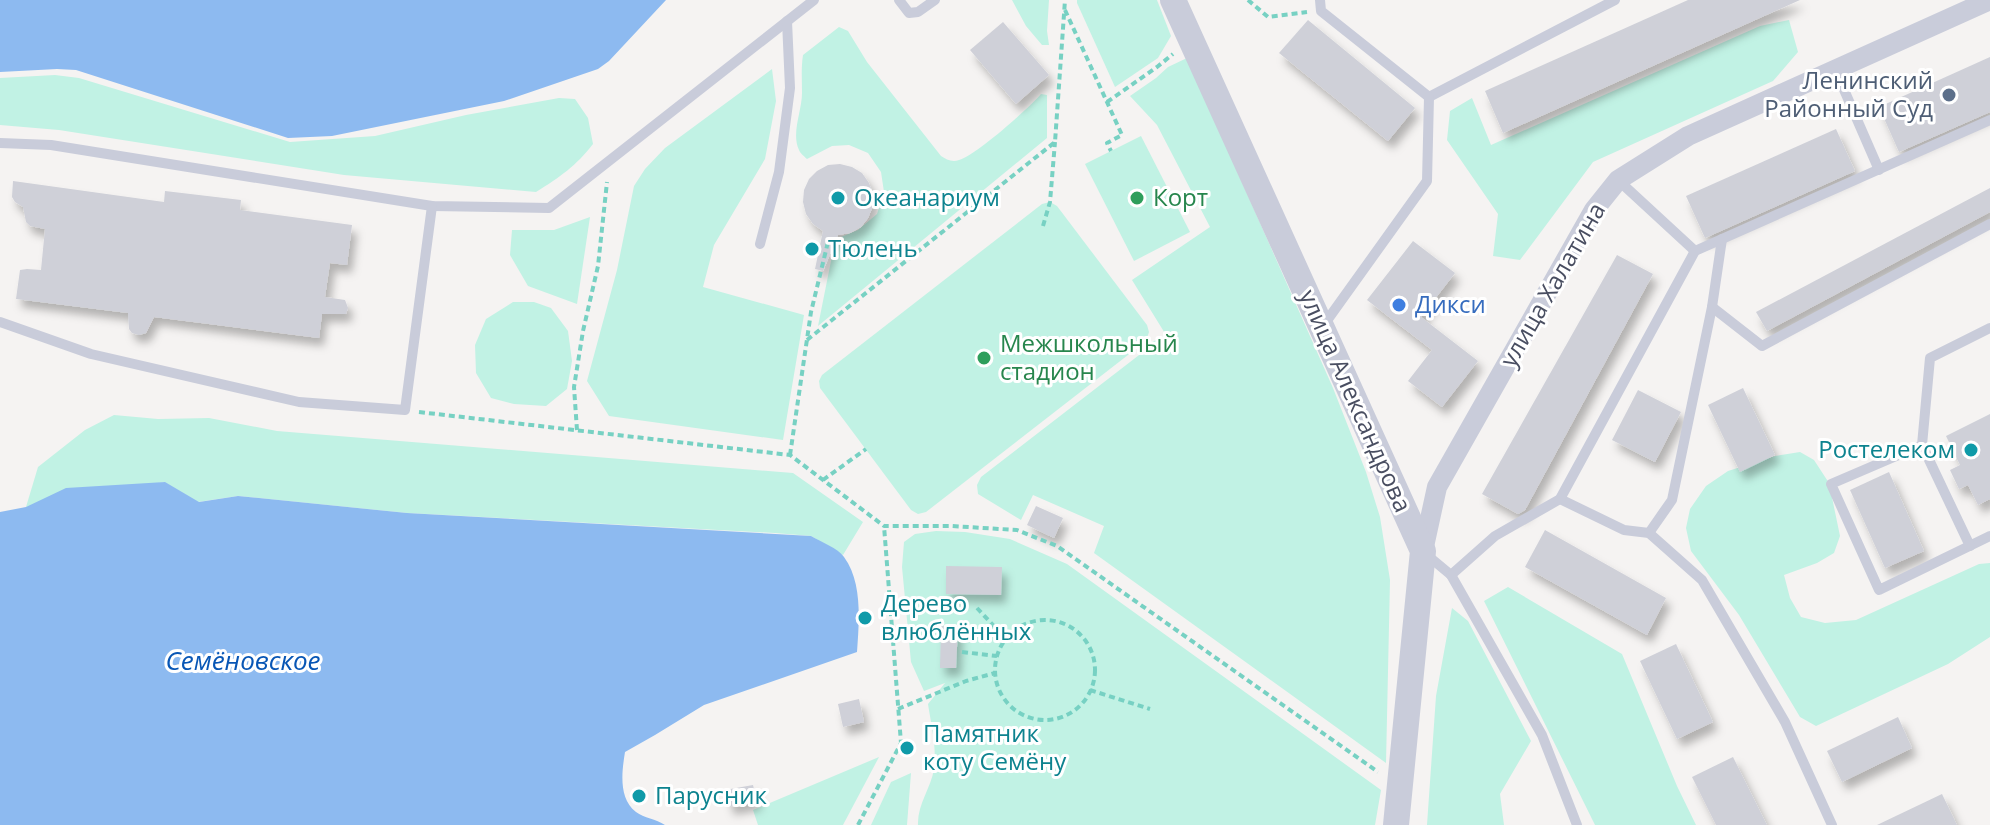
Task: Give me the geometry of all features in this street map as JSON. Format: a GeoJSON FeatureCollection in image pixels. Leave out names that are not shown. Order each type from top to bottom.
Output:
{"type":"FeatureCollection","features":[{"type":"Feature","properties":{"kind":"street","name":"улица Александрова"},"geometry":{"type":"LineString","coordinates":[[1173,0],[1423,551],[1396,825]]}},
{"type":"Feature","properties":{"kind":"street","name":"улица Халатина"},"geometry":{"type":"LineString","coordinates":[[1423,551],[1437,487],[1594,210],[1618,180],[1688,136],[1990,0]]}},
{"type":"Feature","properties":{"kind":"lane"},"geometry":{"type":"LineString","coordinates":[[0,143],[51,145],[432,206],[549,208],[814,0]]}},
{"type":"Feature","properties":{"kind":"lane"},"geometry":{"type":"LineString","coordinates":[[899,0],[909,13],[918,12],[935,0]]}},
{"type":"Feature","properties":{"kind":"lane"},"geometry":{"type":"LineString","coordinates":[[1429,97],[1615,0]]}},
{"type":"Feature","properties":{"kind":"lane"},"geometry":{"type":"LineString","coordinates":[[1320,5],[1429,97]]}},
{"type":"Feature","properties":{"kind":"lane"},"geometry":{"type":"LineString","coordinates":[[760,244],[779,172],[790,88],[787,21]]}},
{"type":"Feature","properties":{"kind":"lane"},"geometry":{"type":"LineString","coordinates":[[1835,69],[1879,170]]}},
{"type":"Feature","properties":{"kind":"lane"},"geometry":{"type":"LineString","coordinates":[[1322,328],[1427,181],[1429,97]]}},
{"type":"Feature","properties":{"kind":"lane"},"geometry":{"type":"LineString","coordinates":[[1451,575],[1495,536],[1560,499],[1695,251],[1990,120]]}},
{"type":"Feature","properties":{"kind":"lane"},"geometry":{"type":"LineString","coordinates":[[1618,180],[1695,251]]}},
{"type":"Feature","properties":{"kind":"lane"},"geometry":{"type":"LineString","coordinates":[[0,322],[91,354],[299,402],[405,410],[432,206]]}},
{"type":"Feature","properties":{"kind":"lane"},"geometry":{"type":"LineString","coordinates":[[1712,307],[1762,346],[1990,224]]}},
{"type":"Feature","properties":{"kind":"lane"},"geometry":{"type":"LineString","coordinates":[[1649,533],[1672,500],[1712,307],[1722,239]]}},
{"type":"Feature","properties":{"kind":"lane"},"geometry":{"type":"LineString","coordinates":[[1970,546],[1922,445],[1930,358],[1990,328]]}},
{"type":"Feature","properties":{"kind":"lane"},"geometry":{"type":"LineString","coordinates":[[1922,445],[1831,484],[1879,590],[1990,536]]}},
{"type":"Feature","properties":{"kind":"lane"},"geometry":{"type":"LineString","coordinates":[[1560,499],[1624,530],[1649,533],[1702,580],[1785,722],[1832,825]]}},
{"type":"Feature","properties":{"kind":"lane"},"geometry":{"type":"LineString","coordinates":[[1423,551],[1451,575],[1542,735],[1577,825]]}},
{"type":"Feature","properties":{"kind":"path"},"geometry":{"type":"LineString","coordinates":[[1043,226],[1050,202],[1065,0]]}},
{"type":"Feature","properties":{"kind":"path"},"geometry":{"type":"LineString","coordinates":[[1248,0],[1268,17],[1320,5]]}},
{"type":"Feature","properties":{"kind":"path"},"geometry":{"type":"LineString","coordinates":[[1064,7],[1122,135],[1107,143],[1111,151]]}},
{"type":"Feature","properties":{"kind":"path"},"geometry":{"type":"LineString","coordinates":[[1107,102],[1176,51],[1193,44]]}},
{"type":"Feature","properties":{"kind":"path"},"geometry":{"type":"LineString","coordinates":[[807,340],[1055,142]]}},
{"type":"Feature","properties":{"kind":"path"},"geometry":{"type":"LineString","coordinates":[[577,430],[574,387],[598,266],[610,160]]}},
{"type":"Feature","properties":{"kind":"path"},"geometry":{"type":"LineString","coordinates":[[790,455],[811,312],[828,242]]}},
{"type":"Feature","properties":{"kind":"path"},"geometry":{"type":"LineString","coordinates":[[405,410],[790,455],[884,526],[1017,530],[1057,546],[1386,778]]}},
{"type":"Feature","properties":{"kind":"path"},"geometry":{"type":"LineString","coordinates":[[823,480],[866,449]]}},
{"type":"Feature","properties":{"kind":"path"},"geometry":{"type":"LineString","coordinates":[[858,825],[901,743],[884,526]]}},
{"type":"Feature","properties":{"kind":"path"},"geometry":{"type":"LineString","coordinates":[[977,608],[1006,639]]}},
{"type":"Feature","properties":{"kind":"path"},"geometry":{"type":"LineString","coordinates":[[1041,620],[1053,621],[1075,630],[1090,649],[1095,672],[1090,690],[1080,705],[1060,717],[1037,719],[1015,710],[1000,691],[995,673],[997,656],[1006,639],[1018,628],[1041,620]]}},
{"type":"Feature","properties":{"kind":"path"},"geometry":{"type":"LineString","coordinates":[[962,652],[997,656]]}},
{"type":"Feature","properties":{"kind":"path"},"geometry":{"type":"LineString","coordinates":[[898,709],[966,681],[995,673]]}},
{"type":"Feature","properties":{"kind":"path"},"geometry":{"type":"LineString","coordinates":[[1090,690],[1150,709]]}},
{"type":"Feature","properties":{"kind":"green space"},"geometry":{"type":"Polygon","coordinates":[[[1012,0],[1049,0],[1049,45],[1042,45],[1026,26],[1012,0]]]}},
{"type":"Feature","properties":{"kind":"green space"},"geometry":{"type":"Polygon","coordinates":[[[1077,0],[1157,0],[1171,36],[1158,58],[1115,87],[1077,0]]]}},
{"type":"Feature","properties":{"kind":"green space"},"geometry":{"type":"Polygon","coordinates":[[[1789,20],[1798,52],[1773,81],[1593,162],[1520,260],[1493,256],[1498,214],[1447,140],[1450,111],[1472,98],[1491,145],[1760,26],[1789,20]]]}},
{"type":"Feature","properties":{"kind":"green space"},"geometry":{"type":"Polygon","coordinates":[[[839,27],[848,31],[867,62],[941,156],[956,161],[977,150],[1041,94],[1047,95],[1047,138],[818,326],[834,246],[841,237],[858,230],[877,214],[884,192],[881,172],[868,153],[849,145],[832,146],[807,159],[797,143],[803,55],[839,27]]]}},
{"type":"Feature","properties":{"kind":"green space"},"geometry":{"type":"Polygon","coordinates":[[[1187,58],[1333,388],[1380,517],[1390,580],[1386,763],[1094,553],[1104,526],[1033,495],[1021,520],[978,494],[977,485],[981,477],[1152,342],[1166,335],[1132,280],[1210,227],[1157,125],[1130,96],[1168,67],[1187,58]]]}},
{"type":"Feature","properties":{"kind":"green space"},"geometry":{"type":"Polygon","coordinates":[[[772,69],[776,101],[765,159],[714,245],[703,287],[804,315],[783,440],[609,416],[587,381],[617,270],[634,186],[665,148],[772,69]]]}},
{"type":"Feature","properties":{"kind":"green space"},"geometry":{"type":"Polygon","coordinates":[[[55,75],[79,78],[290,142],[375,136],[466,115],[559,98],[575,99],[588,118],[593,144],[567,171],[536,192],[344,175],[59,130],[0,125],[0,78],[55,75]]]}},
{"type":"Feature","properties":{"kind":"green space","name":"Корт"},"geometry":{"type":"Polygon","coordinates":[[[1141,136],[1190,232],[1134,261],[1085,164],[1141,136]]]}},
{"type":"Feature","properties":{"kind":"green space","name":"Межшкольный стадион"},"geometry":{"type":"Polygon","coordinates":[[[1050,202],[1057,206],[1147,325],[1149,332],[1146,341],[926,512],[918,514],[911,510],[820,388],[819,381],[822,375],[1042,204],[1050,202]]]}},
{"type":"Feature","properties":{"kind":"green space"},"geometry":{"type":"Polygon","coordinates":[[[590,217],[577,304],[528,286],[510,255],[512,230],[554,230],[590,217]]]}},
{"type":"Feature","properties":{"kind":"green space"},"geometry":{"type":"Polygon","coordinates":[[[513,302],[534,302],[551,308],[568,331],[572,361],[567,389],[546,406],[514,404],[491,398],[476,373],[475,345],[486,319],[513,302]]]}},
{"type":"Feature","properties":{"kind":"green space"},"geometry":{"type":"Polygon","coordinates":[[[114,415],[158,419],[209,418],[277,431],[793,473],[863,522],[843,555],[811,536],[775,533],[407,513],[238,496],[198,502],[164,482],[26,507],[38,467],[85,430],[114,415]]]}},
{"type":"Feature","properties":{"kind":"green space"},"geometry":{"type":"Polygon","coordinates":[[[1800,452],[1814,460],[1829,483],[1840,536],[1834,553],[1784,575],[1790,598],[1801,617],[1825,623],[1856,620],[1979,564],[1990,563],[1990,637],[1948,664],[1816,726],[1800,717],[1739,615],[1691,551],[1686,528],[1690,509],[1706,486],[1728,471],[1775,456],[1800,452]]]}},
{"type":"Feature","properties":{"kind":"green space"},"geometry":{"type":"Polygon","coordinates":[[[936,531],[1010,539],[1067,564],[1381,790],[1375,825],[918,825],[935,761],[928,704],[945,683],[924,691],[911,662],[902,567],[904,542],[915,534],[936,531]]]}},
{"type":"Feature","properties":{"kind":"green space"},"geometry":{"type":"Polygon","coordinates":[[[1508,587],[1622,654],[1696,825],[1595,825],[1484,601],[1508,587]]]}},
{"type":"Feature","properties":{"kind":"green space"},"geometry":{"type":"Polygon","coordinates":[[[1452,608],[1468,621],[1531,741],[1500,794],[1504,825],[1427,825],[1436,696],[1452,608]]]}},
{"type":"Feature","properties":{"kind":"green space"},"geometry":{"type":"Polygon","coordinates":[[[879,757],[843,825],[758,825],[753,810],[879,757]]]}},
{"type":"Feature","properties":{"kind":"green space"},"geometry":{"type":"Polygon","coordinates":[[[911,773],[907,825],[871,825],[891,782],[911,773]]]}},
{"type":"Feature","properties":{"kind":"water"},"geometry":{"type":"Polygon","coordinates":[[[0,0],[666,0],[598,69],[504,101],[332,136],[288,138],[76,70],[0,72],[0,0]]]}},
{"type":"Feature","properties":{"kind":"water","name":"Семёновское"},"geometry":{"type":"Polygon","coordinates":[[[165,482],[199,502],[238,496],[407,513],[811,536],[838,551],[850,567],[858,603],[857,652],[704,705],[625,752],[623,784],[626,799],[636,812],[665,825],[0,825],[0,512],[26,507],[66,488],[165,482]]]}},
{"type":"Feature","properties":{"kind":"building"},"geometry":{"type":"Polygon","coordinates":[[[1688,0],[1800,0],[1503,133],[1485,91],[1688,0]]]}},
{"type":"Feature","properties":{"kind":"building"},"geometry":{"type":"Polygon","coordinates":[[[1308,20],[1415,108],[1388,141],[1279,53],[1308,20]]]}},
{"type":"Feature","properties":{"kind":"building"},"geometry":{"type":"Polygon","coordinates":[[[1003,22],[1049,75],[1016,104],[970,50],[1003,22]]]}},
{"type":"Feature","properties":{"kind":"building"},"geometry":{"type":"Polygon","coordinates":[[[1990,57],[1990,112],[1899,152],[1879,107],[1990,57]]]}},
{"type":"Feature","properties":{"kind":"building"},"geometry":{"type":"Polygon","coordinates":[[[1836,129],[1855,171],[1705,238],[1686,196],[1836,129]]]}},
{"type":"Feature","properties":{"kind":"building","name":"Океанариум"},"geometry":{"type":"Polygon","coordinates":[[[840,164],[862,173],[873,194],[873,206],[861,227],[838,235],[823,271],[815,269],[823,231],[806,214],[804,190],[817,171],[828,165],[840,164]]]}},
{"type":"Feature","properties":{"kind":"building"},"geometry":{"type":"Polygon","coordinates":[[[13,181],[164,202],[165,191],[241,200],[240,210],[352,225],[347,265],[330,263],[325,297],[345,300],[348,308],[346,314],[322,314],[319,338],[154,317],[146,333],[139,335],[129,329],[128,313],[16,299],[20,270],[41,270],[45,229],[26,222],[23,207],[12,197],[13,181]]]}},
{"type":"Feature","properties":{"kind":"building"},"geometry":{"type":"Polygon","coordinates":[[[1990,188],[1990,212],[1767,331],[1756,312],[1990,188]]]}},
{"type":"Feature","properties":{"kind":"building"},"geometry":{"type":"Polygon","coordinates":[[[1413,241],[1455,273],[1421,317],[1478,361],[1442,407],[1408,381],[1432,350],[1367,300],[1413,241]]]}},
{"type":"Feature","properties":{"kind":"building"},"geometry":{"type":"Polygon","coordinates":[[[1617,255],[1653,274],[1525,510],[1518,514],[1482,494],[1617,255]]]}},
{"type":"Feature","properties":{"kind":"building"},"geometry":{"type":"Polygon","coordinates":[[[1743,388],[1775,455],[1740,472],[1708,405],[1743,388]]]}},
{"type":"Feature","properties":{"kind":"building"},"geometry":{"type":"Polygon","coordinates":[[[1638,390],[1681,412],[1655,462],[1612,440],[1638,390]]]}},
{"type":"Feature","properties":{"kind":"building","name":"Ростелеком"},"geometry":{"type":"Polygon","coordinates":[[[1990,414],[1990,499],[1978,505],[1968,485],[1959,489],[1950,470],[1960,465],[1946,436],[1990,414]]]}},
{"type":"Feature","properties":{"kind":"building"},"geometry":{"type":"Polygon","coordinates":[[[1889,472],[1924,551],[1885,568],[1850,490],[1889,472]]]}},
{"type":"Feature","properties":{"kind":"building"},"geometry":{"type":"Polygon","coordinates":[[[1036,506],[1063,518],[1054,538],[1027,525],[1036,506]]]}},
{"type":"Feature","properties":{"kind":"building"},"geometry":{"type":"Polygon","coordinates":[[[1545,530],[1666,598],[1647,635],[1525,567],[1545,530]]]}},
{"type":"Feature","properties":{"kind":"building"},"geometry":{"type":"Polygon","coordinates":[[[946,566],[1002,567],[1001,595],[946,594],[946,566]]]}},
{"type":"Feature","properties":{"kind":"building"},"geometry":{"type":"Polygon","coordinates":[[[941,626],[958,627],[956,668],[940,668],[941,626]]]}},
{"type":"Feature","properties":{"kind":"building"},"geometry":{"type":"Polygon","coordinates":[[[1676,644],[1713,722],[1677,739],[1640,661],[1676,644]]]}},
{"type":"Feature","properties":{"kind":"building"},"geometry":{"type":"Polygon","coordinates":[[[859,699],[864,722],[843,727],[838,704],[859,699]]]}},
{"type":"Feature","properties":{"kind":"building"},"geometry":{"type":"Polygon","coordinates":[[[1898,717],[1912,748],[1842,782],[1827,751],[1898,717]]]}},
{"type":"Feature","properties":{"kind":"building"},"geometry":{"type":"Polygon","coordinates":[[[1733,757],[1767,825],[1716,825],[1692,777],[1733,757]]]}},
{"type":"Feature","properties":{"kind":"building"},"geometry":{"type":"Polygon","coordinates":[[[753,785],[757,802],[729,807],[725,790],[753,785]]]}},
{"type":"Feature","properties":{"kind":"building"},"geometry":{"type":"Polygon","coordinates":[[[1942,794],[1957,825],[1877,825],[1942,794]]]}},
{"type":"Feature","properties":{"kind":"place","name":"Ленинский Районный Суд"},"geometry":{"type":"Point","coordinates":[1949,95]}},
{"type":"Feature","properties":{"kind":"place","name":"Океанариум"},"geometry":{"type":"Point","coordinates":[838,198]}},
{"type":"Feature","properties":{"kind":"place","name":"Корт"},"geometry":{"type":"Point","coordinates":[1137,198]}},
{"type":"Feature","properties":{"kind":"place","name":"Тюлень"},"geometry":{"type":"Point","coordinates":[812,249]}},
{"type":"Feature","properties":{"kind":"place","name":"Дикси"},"geometry":{"type":"Point","coordinates":[1399,305]}},
{"type":"Feature","properties":{"kind":"place","name":"Межшкольный стадион"},"geometry":{"type":"Point","coordinates":[984,358]}},
{"type":"Feature","properties":{"kind":"place","name":"Ростелеком"},"geometry":{"type":"Point","coordinates":[1971,450]}},
{"type":"Feature","properties":{"kind":"place","name":"Дерево влюблённых"},"geometry":{"type":"Point","coordinates":[865,618]}},
{"type":"Feature","properties":{"kind":"place","name":"Памятник коту Семёну"},"geometry":{"type":"Point","coordinates":[907,748]}},
{"type":"Feature","properties":{"kind":"place","name":"Парусник"},"geometry":{"type":"Point","coordinates":[639,796]}}]}
